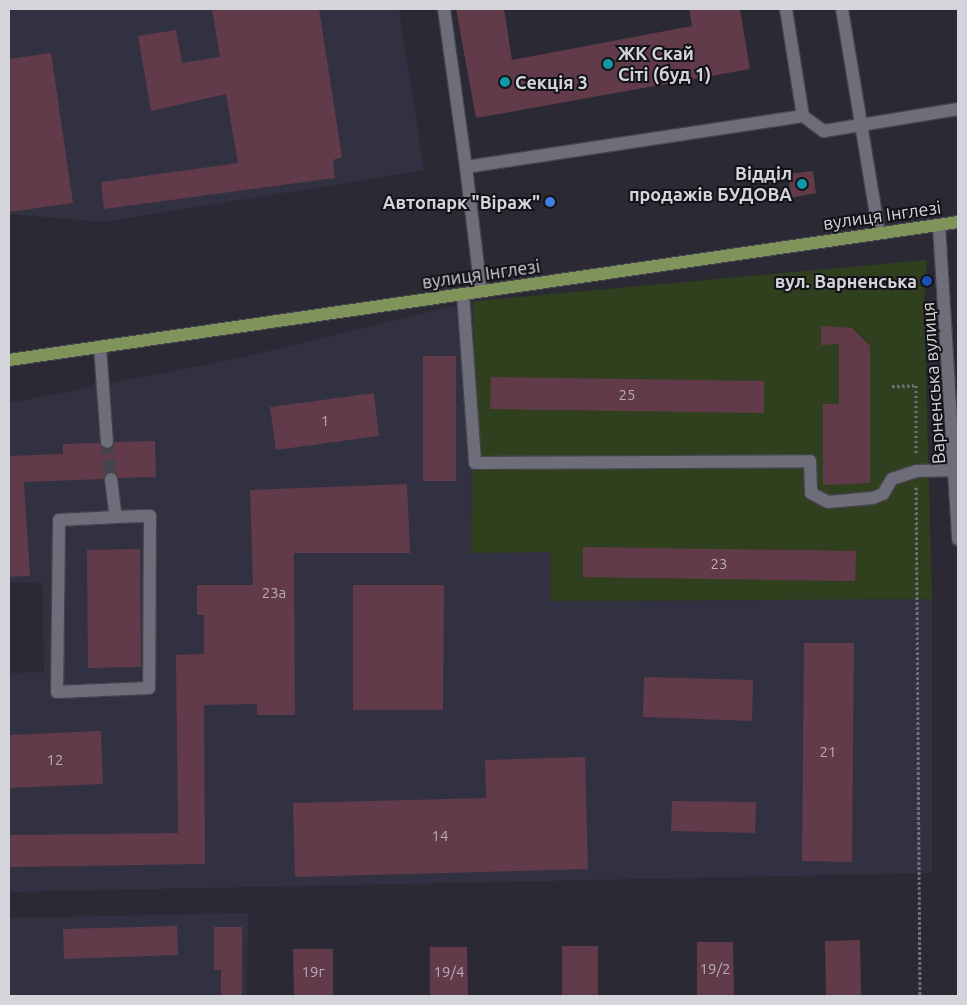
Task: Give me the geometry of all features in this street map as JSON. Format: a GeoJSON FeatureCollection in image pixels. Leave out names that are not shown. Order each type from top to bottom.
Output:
{"type":"FeatureCollection","features":[{"type":"Feature","properties":{"kind":"main road","name":"вулиця Інглезі"},"geometry":{"type":"LineString","coordinates":[[9,360],[958,222]]}},
{"type":"Feature","properties":{"kind":"street"},"geometry":{"type":"LineString","coordinates":[[444,9],[481,292]]}},
{"type":"Feature","properties":{"kind":"street"},"geometry":{"type":"LineString","coordinates":[[786,9],[802,116]]}},
{"type":"Feature","properties":{"kind":"street"},"geometry":{"type":"LineString","coordinates":[[842,9],[863,125],[879,234]]}},
{"type":"Feature","properties":{"kind":"street"},"geometry":{"type":"LineString","coordinates":[[466,167],[802,116],[824,131],[958,109]]}},
{"type":"Feature","properties":{"kind":"street","name":"Варненська вулиця"},"geometry":{"type":"LineString","coordinates":[[939,225],[958,470],[958,539]]}},
{"type":"Feature","properties":{"kind":"street"},"geometry":{"type":"LineString","coordinates":[[464,294],[475,463],[810,461],[811,493],[828,502],[873,498],[883,494],[892,479],[916,471],[958,470]]}},
{"type":"Feature","properties":{"kind":"street"},"geometry":{"type":"LineString","coordinates":[[100,347],[107,442]]}},
{"type":"Feature","properties":{"kind":"street"},"geometry":{"type":"LineString","coordinates":[[111,478],[116,517]]}},
{"type":"Feature","properties":{"kind":"street"},"geometry":{"type":"LineString","coordinates":[[150,516],[149,688],[57,692],[59,520],[116,517],[150,516]]}},
{"type":"Feature","properties":{"kind":"path"},"geometry":{"type":"LineString","coordinates":[[892,386],[916,385],[920,996]]}},
{"type":"Feature","properties":{"kind":"shaded area"},"geometry":{"type":"Polygon","coordinates":[[[9,9],[399,9],[424,170],[105,222],[9,214],[9,9]]]}},
{"type":"Feature","properties":{"kind":"shaded area"},"geometry":{"type":"Polygon","coordinates":[[[474,301],[471,552],[551,552],[552,601],[932,599],[932,873],[9,892],[9,673],[44,672],[42,582],[9,583],[9,403],[240,358],[474,301]]]}},
{"type":"Feature","properties":{"kind":"shaded area"},"geometry":{"type":"Polygon","coordinates":[[[248,913],[247,996],[9,996],[9,918],[248,913]]]}},
{"type":"Feature","properties":{"kind":"green space"},"geometry":{"type":"Polygon","coordinates":[[[927,260],[924,304],[932,599],[551,601],[551,552],[471,553],[474,301],[927,260]]]}},
{"type":"Feature","properties":{"kind":"building"},"geometry":{"type":"Polygon","coordinates":[[[212,9],[319,9],[342,157],[333,160],[335,178],[104,209],[101,182],[238,163],[226,94],[151,111],[138,36],[176,30],[182,63],[220,57],[212,9]]]}},
{"type":"Feature","properties":{"kind":"building","name":"ЖК Скай Сіті (буд 1)"},"geometry":{"type":"Polygon","coordinates":[[[456,9],[504,9],[512,60],[692,26],[689,9],[740,9],[750,69],[476,118],[456,9]]]}},
{"type":"Feature","properties":{"kind":"building"},"geometry":{"type":"Polygon","coordinates":[[[51,53],[73,203],[9,212],[9,59],[51,53]]]}},
{"type":"Feature","properties":{"kind":"building","name":"Відділ продажів БУДОВА"},"geometry":{"type":"Polygon","coordinates":[[[813,171],[816,193],[791,198],[788,174],[813,171]]]}},
{"type":"Feature","properties":{"kind":"building"},"geometry":{"type":"Polygon","coordinates":[[[821,326],[852,328],[870,346],[870,483],[823,485],[823,404],[839,404],[839,344],[821,345],[821,326]]]}},
{"type":"Feature","properties":{"kind":"building"},"geometry":{"type":"Polygon","coordinates":[[[423,356],[456,356],[456,481],[423,481],[423,356]]]}},
{"type":"Feature","properties":{"kind":"building"},"geometry":{"type":"Polygon","coordinates":[[[491,377],[764,381],[764,413],[490,409],[491,377]]]}},
{"type":"Feature","properties":{"kind":"building"},"geometry":{"type":"Polygon","coordinates":[[[374,393],[379,436],[276,450],[270,407],[374,393]]]}},
{"type":"Feature","properties":{"kind":"building"},"geometry":{"type":"Polygon","coordinates":[[[155,441],[156,477],[119,478],[110,471],[103,479],[24,482],[30,576],[9,577],[9,456],[63,454],[63,444],[99,443],[107,450],[115,442],[155,441]]]}},
{"type":"Feature","properties":{"kind":"building"},"geometry":{"type":"Polygon","coordinates":[[[407,484],[410,553],[294,553],[295,715],[257,715],[257,704],[204,705],[205,864],[9,867],[9,835],[178,833],[176,655],[204,654],[204,615],[197,615],[197,585],[253,585],[250,490],[407,484]]]}},
{"type":"Feature","properties":{"kind":"building"},"geometry":{"type":"Polygon","coordinates":[[[583,547],[856,551],[855,581],[583,577],[583,547]]]}},
{"type":"Feature","properties":{"kind":"building"},"geometry":{"type":"Polygon","coordinates":[[[140,549],[141,667],[88,668],[87,550],[140,549]]]}},
{"type":"Feature","properties":{"kind":"building"},"geometry":{"type":"Polygon","coordinates":[[[353,585],[444,585],[443,710],[353,710],[353,585]]]}},
{"type":"Feature","properties":{"kind":"building"},"geometry":{"type":"Polygon","coordinates":[[[804,643],[854,643],[852,862],[802,861],[804,643]]]}},
{"type":"Feature","properties":{"kind":"building"},"geometry":{"type":"Polygon","coordinates":[[[644,677],[753,680],[752,721],[643,717],[644,677]]]}},
{"type":"Feature","properties":{"kind":"building"},"geometry":{"type":"Polygon","coordinates":[[[101,731],[103,784],[9,788],[9,735],[101,731]]]}},
{"type":"Feature","properties":{"kind":"building"},"geometry":{"type":"Polygon","coordinates":[[[585,757],[588,869],[295,877],[293,803],[486,798],[485,760],[585,757]]]}},
{"type":"Feature","properties":{"kind":"building"},"geometry":{"type":"Polygon","coordinates":[[[672,801],[756,802],[755,833],[671,831],[672,801]]]}},
{"type":"Feature","properties":{"kind":"building"},"geometry":{"type":"Polygon","coordinates":[[[177,926],[178,955],[64,959],[63,929],[177,926]]]}},
{"type":"Feature","properties":{"kind":"building"},"geometry":{"type":"Polygon","coordinates":[[[214,927],[242,927],[242,996],[221,996],[221,970],[214,970],[214,927]]]}},
{"type":"Feature","properties":{"kind":"building"},"geometry":{"type":"Polygon","coordinates":[[[860,940],[861,996],[826,996],[825,941],[860,940]]]}},
{"type":"Feature","properties":{"kind":"building"},"geometry":{"type":"Polygon","coordinates":[[[697,942],[733,942],[734,996],[697,996],[697,942]]]}},
{"type":"Feature","properties":{"kind":"building"},"geometry":{"type":"Polygon","coordinates":[[[562,946],[598,946],[598,996],[562,996],[562,946]]]}},
{"type":"Feature","properties":{"kind":"building"},"geometry":{"type":"Polygon","coordinates":[[[430,947],[467,947],[468,996],[430,996],[430,947]]]}},
{"type":"Feature","properties":{"kind":"building"},"geometry":{"type":"Polygon","coordinates":[[[293,949],[333,949],[333,996],[294,996],[293,949]]]}},
{"type":"Feature","properties":{"kind":"tunnel"},"geometry":{"type":"LineString","coordinates":[[107,442],[111,479]]}},
{"type":"Feature","properties":{"kind":"place","name":"ЖК Скай Сіті (буд 1)"},"geometry":{"type":"Point","coordinates":[608,64]}},
{"type":"Feature","properties":{"kind":"place","name":"Секція 3"},"geometry":{"type":"Point","coordinates":[505,82]}},
{"type":"Feature","properties":{"kind":"place","name":"Відділ продажів БУДОВА"},"geometry":{"type":"Point","coordinates":[802,184]}},
{"type":"Feature","properties":{"kind":"place","name":"Автопарк \"Віраж\""},"geometry":{"type":"Point","coordinates":[550,202]}},
{"type":"Feature","properties":{"kind":"place","name":"вул. Варненська"},"geometry":{"type":"Point","coordinates":[927,281]}}]}
